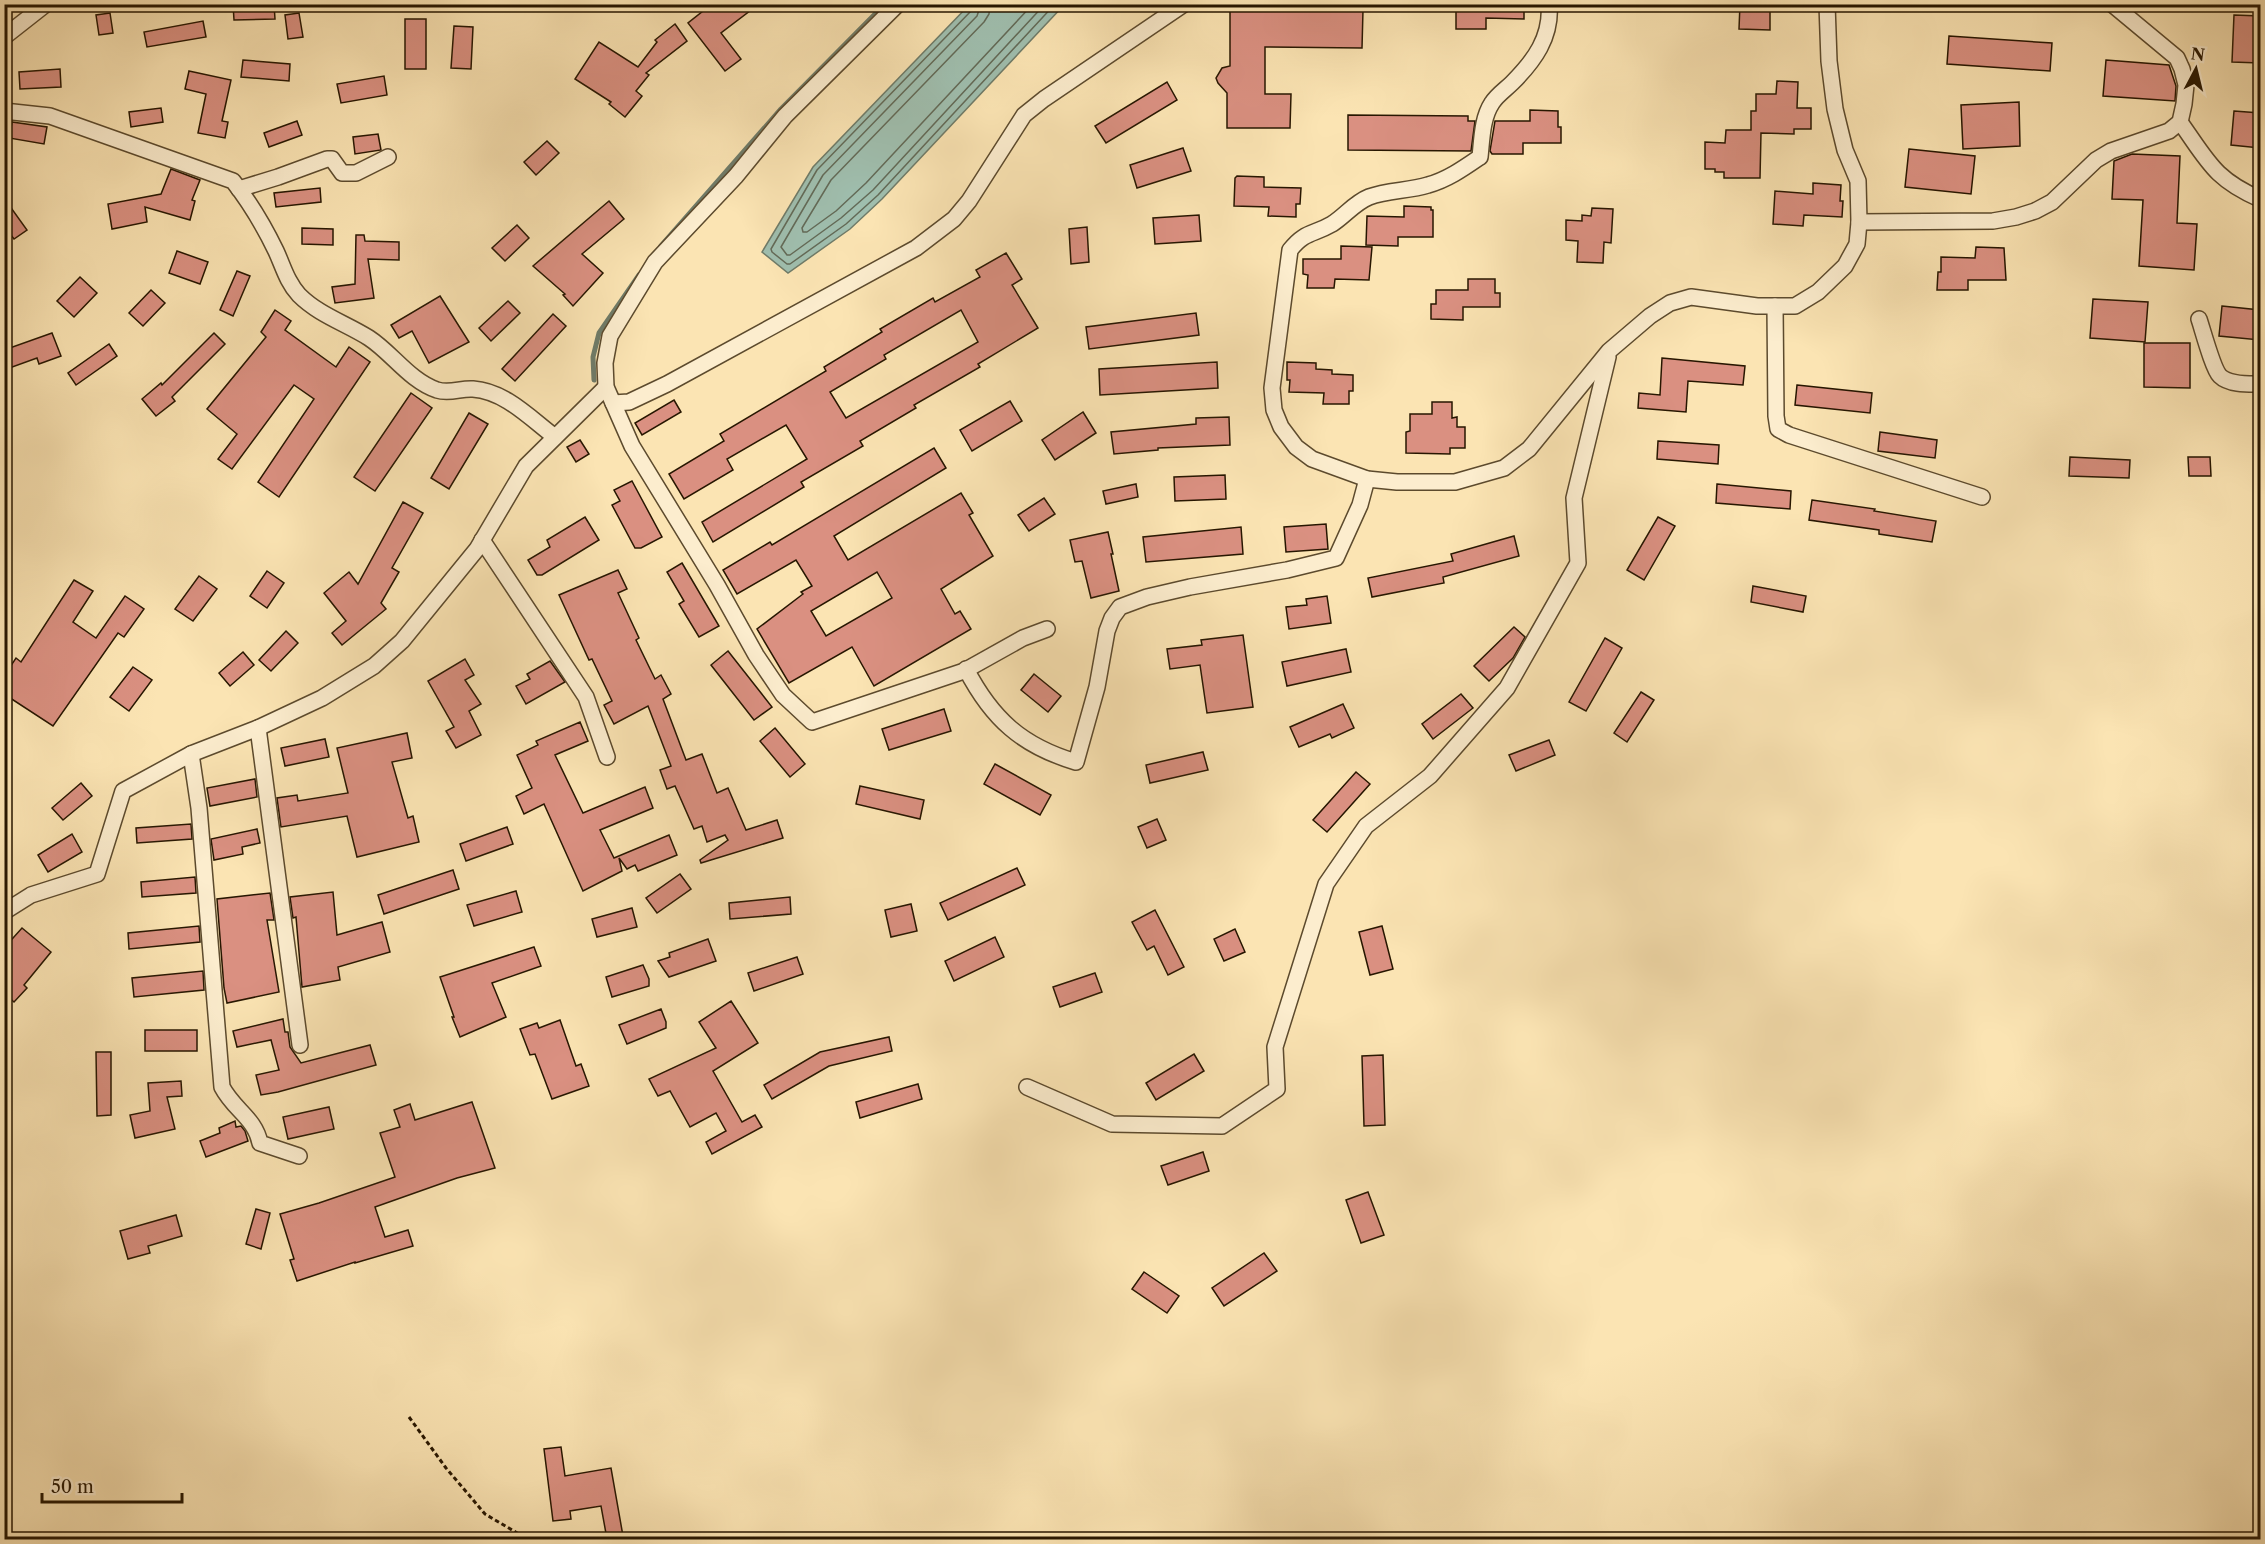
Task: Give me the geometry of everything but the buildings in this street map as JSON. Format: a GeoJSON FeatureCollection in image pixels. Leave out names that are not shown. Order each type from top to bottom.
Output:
{"type":"FeatureCollection","features":[{"type":"Feature","properties":{"kind":"street"},"geometry":{"type":"LineString","coordinates":[[4,37],[46,4]]}},
{"type":"Feature","properties":{"kind":"street"},"geometry":{"type":"LineString","coordinates":[[898,4],[785,116],[735,176],[656,262],[610,336],[605,363],[606,387],[632,446],[717,585],[756,655],[783,695],[812,722],[966,669],[1023,638],[1047,629]]}},
{"type":"Feature","properties":{"kind":"street"},"geometry":{"type":"LineString","coordinates":[[613,403],[629,402],[667,384],[916,248],[936,234],[969,201],[1024,115],[1184,4]]}},
{"type":"Feature","properties":{"kind":"street"},"geometry":{"type":"LineString","coordinates":[[1548,4],[1549,14],[1545,40],[1525,71],[1493,102],[1485,116],[1480,158],[1453,175],[1429,185],[1369,197],[1348,209],[1335,222],[1300,236],[1290,250],[1272,387],[1274,410],[1281,427],[1296,447],[1311,459],[1367,479],[1406,482],[1455,482],[1504,468],[1529,449],[1609,351],[1650,316],[1670,303],[1690,297],[1795,306],[1818,292],[1845,266],[1857,244],[1859,222],[1857,181],[1845,150],[1835,109],[1829,61],[1827,4]]}},
{"type":"Feature","properties":{"kind":"street"},"geometry":{"type":"LineString","coordinates":[[1859,222],[1982,221],[2016,217],[2052,202],[2096,160],[2111,151],[2169,131],[2180,122],[2186,85],[2177,58],[2112,4]]}},
{"type":"Feature","properties":{"kind":"street"},"geometry":{"type":"LineString","coordinates":[[4,111],[50,116],[232,181],[250,202],[276,251],[287,280],[300,296],[328,317],[369,338],[423,383],[437,390],[452,393],[471,389],[490,392],[516,407],[555,437]]}},
{"type":"Feature","properties":{"kind":"street"},"geometry":{"type":"LineString","coordinates":[[2180,122],[2214,171],[2232,185],[2260,199]]}},
{"type":"Feature","properties":{"kind":"street"},"geometry":{"type":"LineString","coordinates":[[239,189],[327,159],[332,159],[342,173],[351,174],[388,157]]}},
{"type":"Feature","properties":{"kind":"street"},"geometry":{"type":"LineString","coordinates":[[1775,306],[1778,429],[1790,435],[1982,497]]}},
{"type":"Feature","properties":{"kind":"street"},"geometry":{"type":"LineString","coordinates":[[2199,319],[2213,363],[2220,377],[2235,383],[2260,384]]}},
{"type":"Feature","properties":{"kind":"street"},"geometry":{"type":"LineString","coordinates":[[1027,1087],[1112,1124],[1222,1126],[1277,1089],[1275,1047],[1326,884],[1366,826],[1430,776],[1507,688],[1578,563],[1574,498],[1609,351]]}},
{"type":"Feature","properties":{"kind":"street"},"geometry":{"type":"LineString","coordinates":[[4,912],[32,895],[97,874],[123,791],[190,754],[258,728],[322,698],[374,666],[402,641],[482,540],[526,466],[606,387]]}},
{"type":"Feature","properties":{"kind":"street"},"geometry":{"type":"LineString","coordinates":[[966,669],[980,696],[999,719],[1051,755],[1076,762],[1097,687],[1107,631],[1120,607],[1147,597],[1287,570],[1336,558],[1360,505],[1367,479]]}},
{"type":"Feature","properties":{"kind":"street"},"geometry":{"type":"LineString","coordinates":[[482,540],[586,698],[607,757]]}},
{"type":"Feature","properties":{"kind":"street"},"geometry":{"type":"LineString","coordinates":[[258,728],[300,1045]]}},
{"type":"Feature","properties":{"kind":"street"},"geometry":{"type":"LineString","coordinates":[[190,754],[199,808],[222,1087],[229,1101],[257,1130],[260,1143],[299,1156]]}},
{"type":"Feature","properties":{"kind":"path"},"geometry":{"type":"LineString","coordinates":[[409,1417],[446,1468],[485,1514],[529,1539]]}},
{"type":"Feature","properties":{"kind":"water"},"geometry":{"type":"Polygon","coordinates":[[[970,4],[1064,5],[882,199],[850,229],[788,273],[762,252],[813,167],[970,4]]]}},
{"type":"Feature","properties":{"kind":"waterway"},"geometry":{"type":"LineString","coordinates":[[661,246],[781,109],[885,4]]}},
{"type":"Feature","properties":{"kind":"waterway"},"geometry":{"type":"LineString","coordinates":[[594,380],[593,357],[599,333],[639,275]]}}]}
